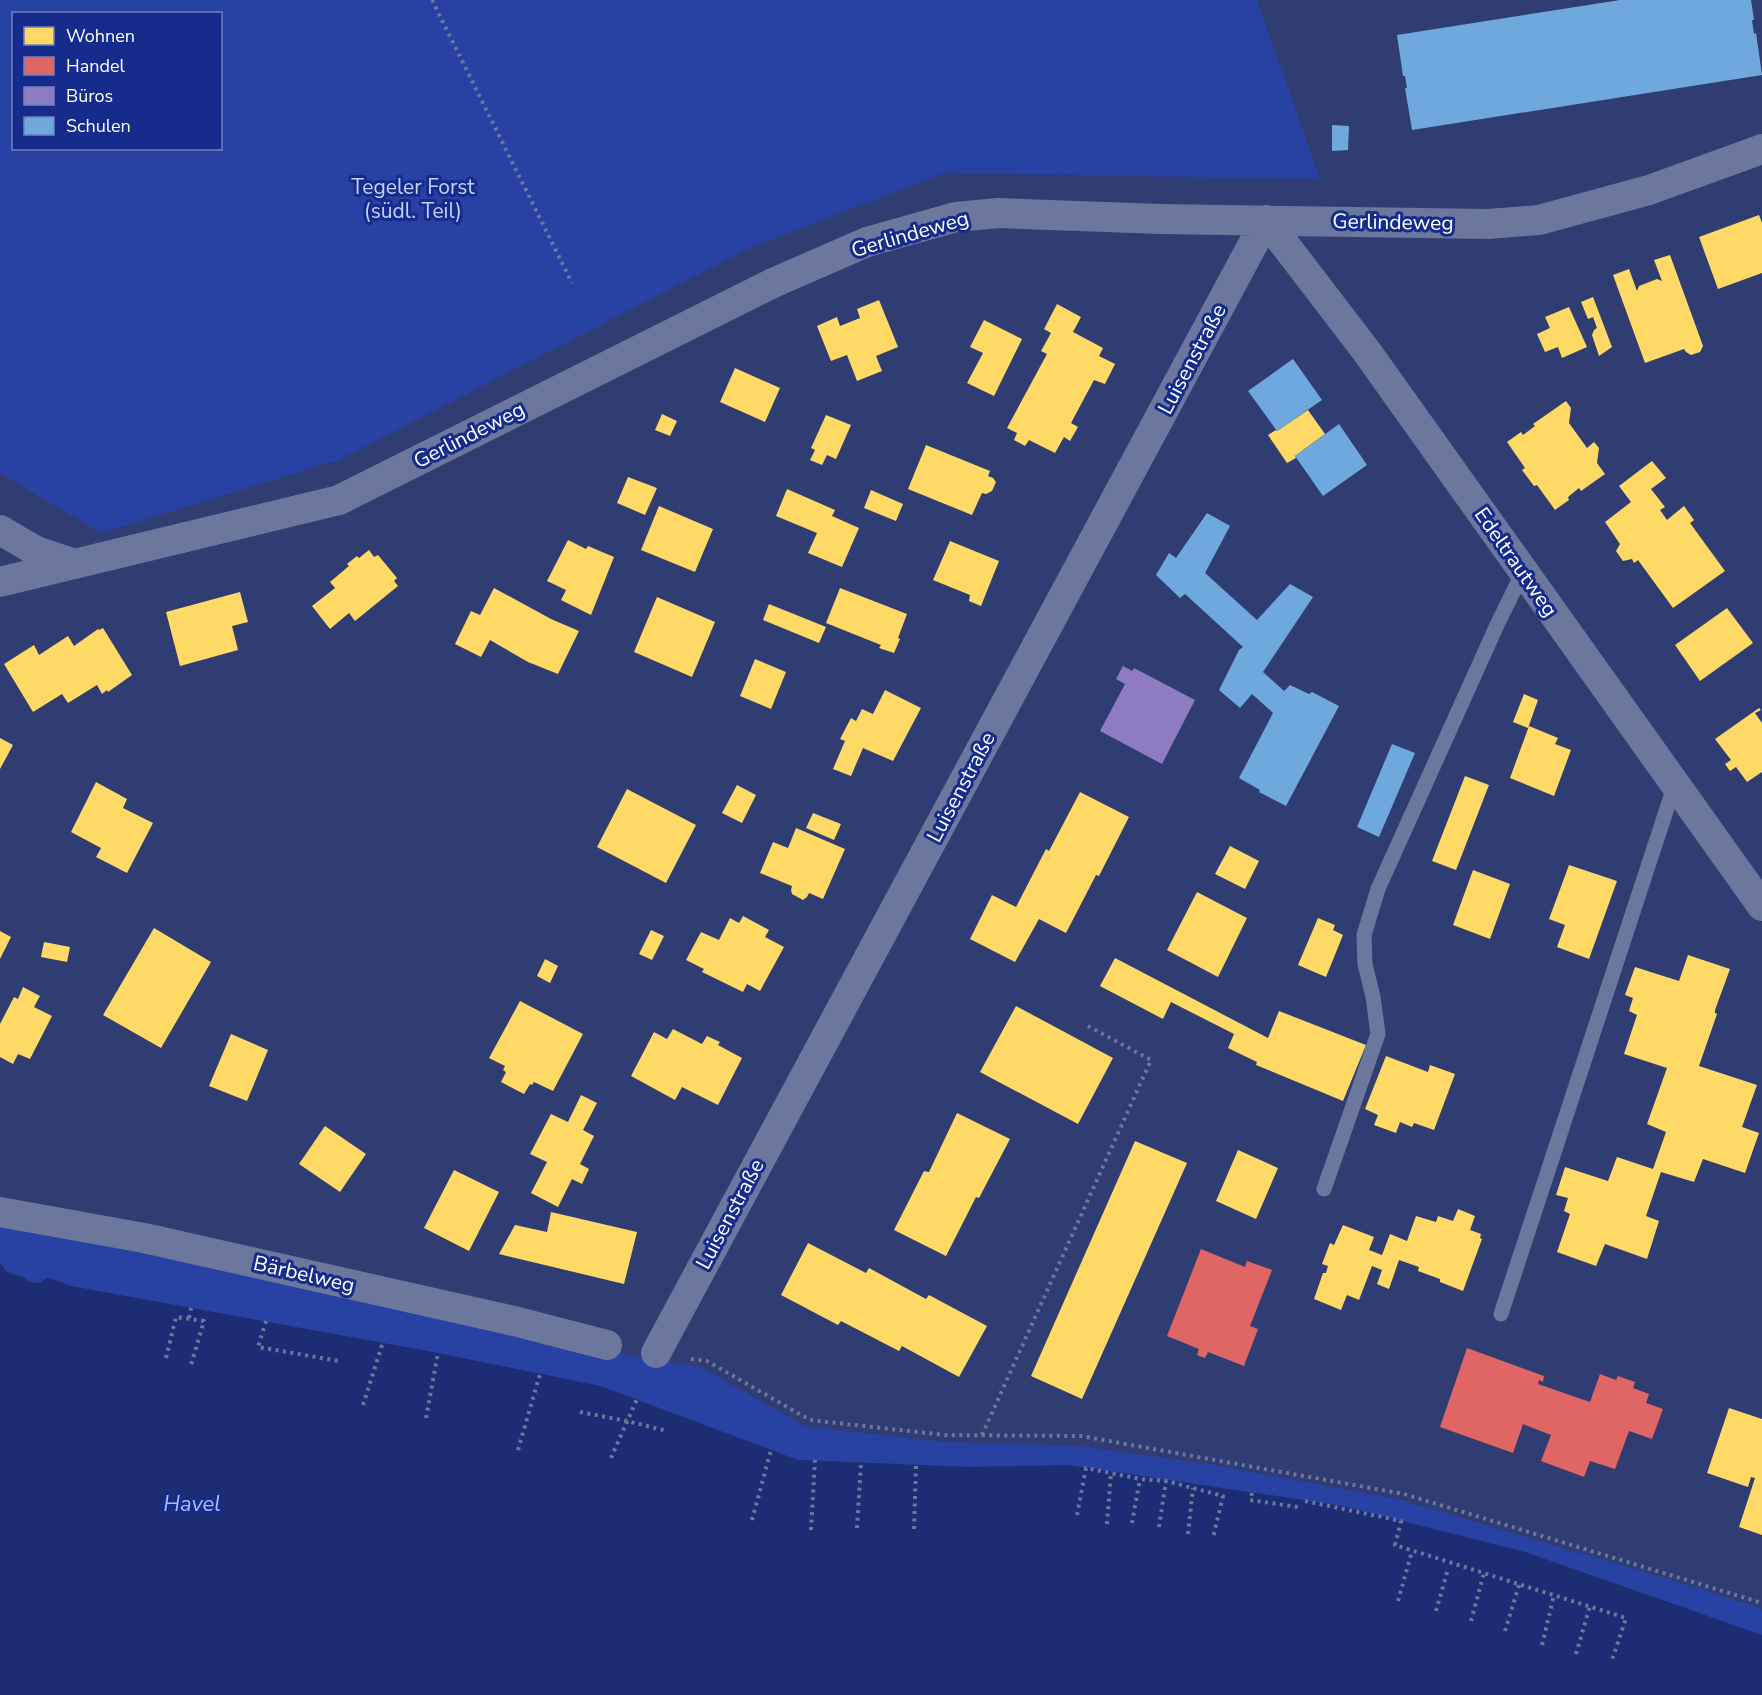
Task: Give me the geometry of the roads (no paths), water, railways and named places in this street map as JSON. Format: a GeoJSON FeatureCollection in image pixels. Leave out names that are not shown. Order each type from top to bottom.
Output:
{"type":"FeatureCollection","features":[{"type":"Feature","properties":{"kind":"street","name":"Gerlindeweg"},"geometry":{"type":"LineString","coordinates":[[0,582],[339,500],[773,283],[867,242],[956,217],[998,213],[1161,219],[1488,224],[1539,220],[1649,189],[1762,149]]}},
{"type":"Feature","properties":{"kind":"street","name":"Edeltrautweg"},"geometry":{"type":"LineString","coordinates":[[1266,220],[1367,352],[1762,906]]}},
{"type":"Feature","properties":{"kind":"street","name":"Luisenstraße"},"geometry":{"type":"LineString","coordinates":[[656,1353],[1266,220]]}},
{"type":"Feature","properties":{"kind":"street"},"geometry":{"type":"LineString","coordinates":[[0,530],[36,551],[75,564]]}},
{"type":"Feature","properties":{"kind":"street","name":"Bärbelweg"},"geometry":{"type":"LineString","coordinates":[[0,1212],[144,1238],[505,1319],[607,1345]]}},
{"type":"Feature","properties":{"kind":"lane"},"geometry":{"type":"LineString","coordinates":[[1324,1189],[1378,1034],[1373,997],[1365,964],[1364,935],[1378,889],[1523,572]]}},
{"type":"Feature","properties":{"kind":"lane"},"geometry":{"type":"LineString","coordinates":[[1501,1314],[1675,784]]}},
{"type":"Feature","properties":{"kind":"water","name":"Havel"},"geometry":{"type":"Polygon","coordinates":[[[0,1262],[10,1274],[23,1277],[29,1282],[40,1283],[47,1278],[71,1286],[438,1353],[600,1386],[798,1460],[970,1467],[1068,1465],[1343,1506],[1525,1552],[1762,1635],[1762,1695],[0,1695],[0,1262]]]}},
{"type":"Feature","properties":{"kind":"park label","name":"Tegeler Forst (südl. Teil)"},"geometry":{"type":"Point","coordinates":[413,199]}}]}
